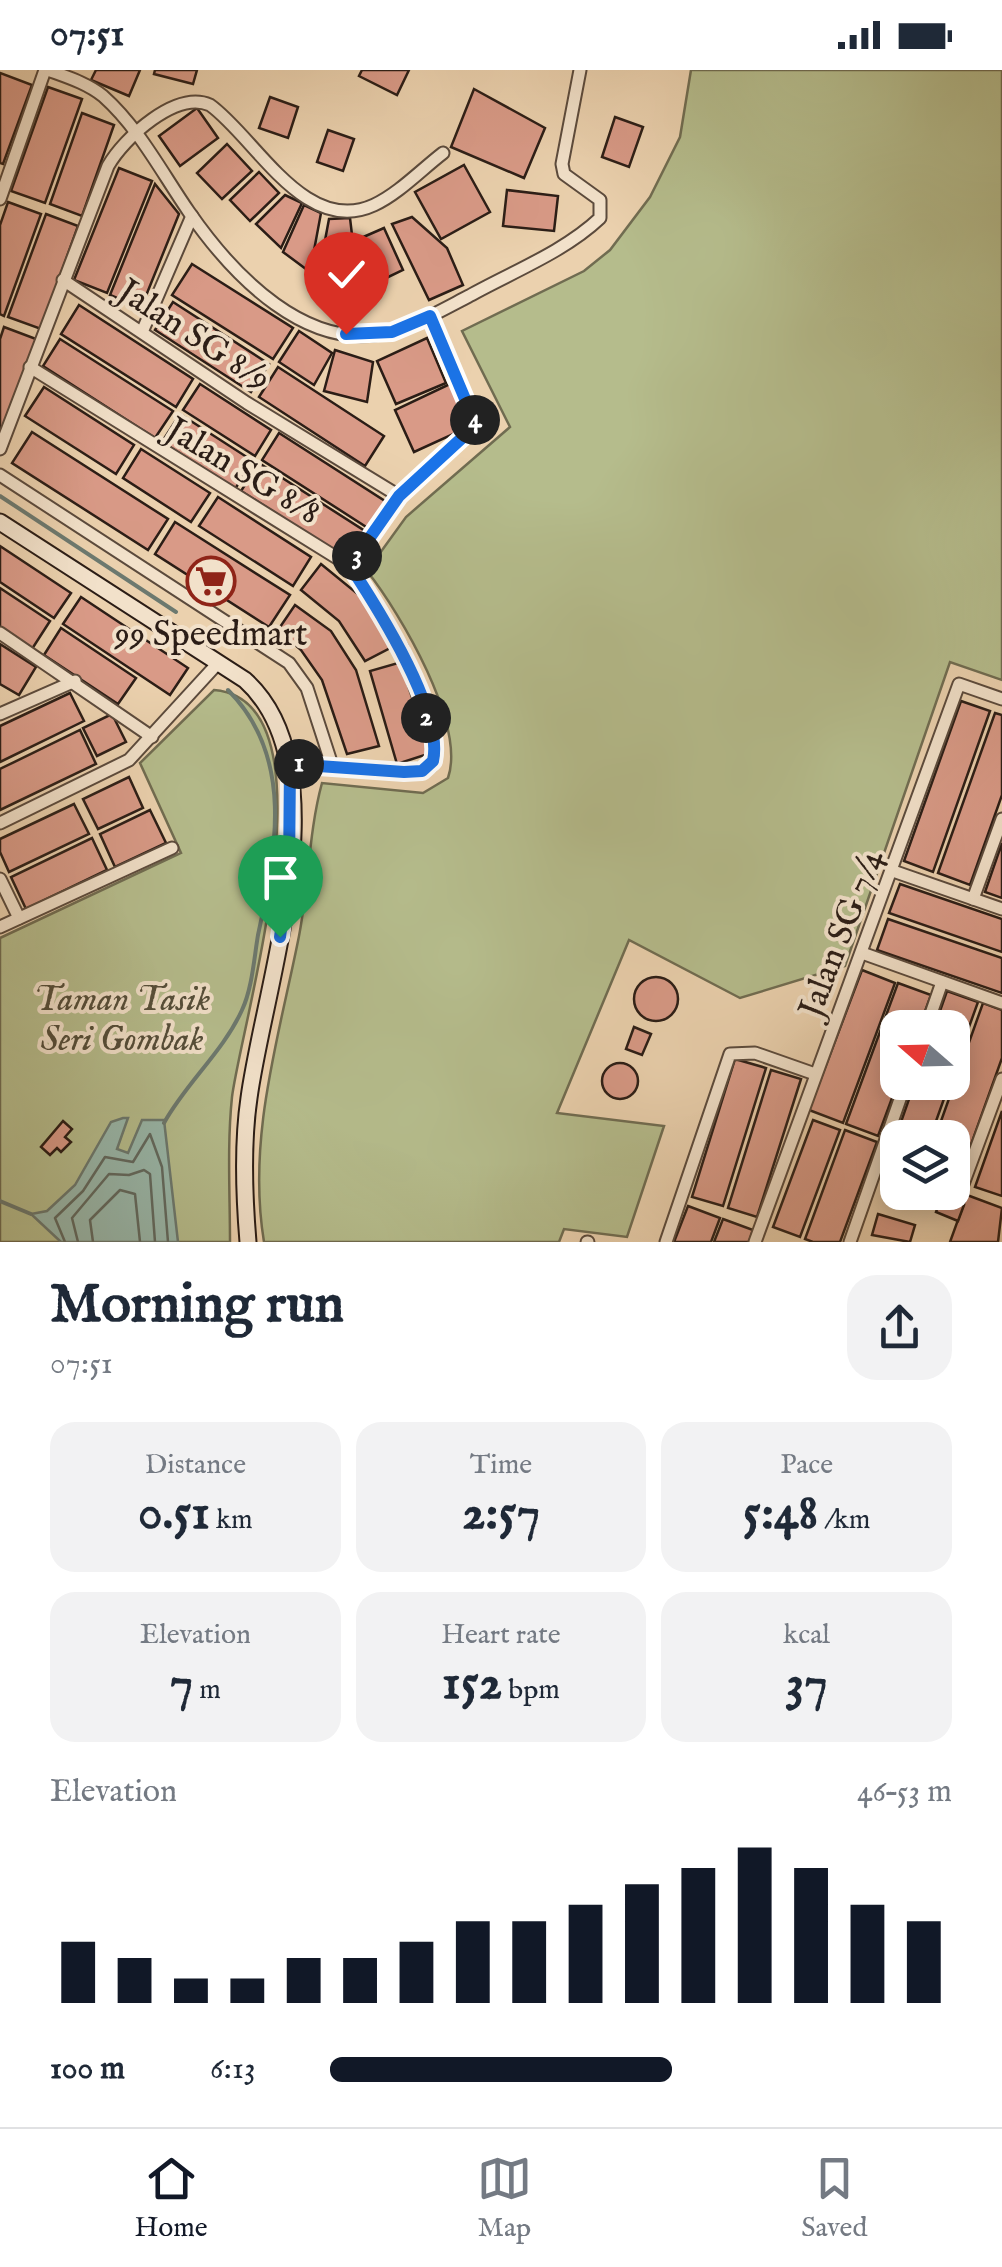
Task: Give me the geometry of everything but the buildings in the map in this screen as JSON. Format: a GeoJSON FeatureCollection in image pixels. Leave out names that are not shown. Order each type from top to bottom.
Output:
{"type":"FeatureCollection","features":[{"type":"Feature","properties":{"kind":"street"},"geometry":{"type":"LineString","coordinates":[[0,199],[46,70],[94,90],[137,134],[225,258],[268,298],[303,322],[346,334],[375,334],[430,316],[571,240],[600,218],[600,200],[564,174],[562,164],[580,70]]}},
{"type":"Feature","properties":{"kind":"street"},"geometry":{"type":"LineString","coordinates":[[0,449],[108,166],[137,134],[174,107],[198,100],[205,102],[293,188],[311,200],[340,209],[360,210],[377,204],[442,153]]}},
{"type":"Feature","properties":{"kind":"street"},"geometry":{"type":"LineString","coordinates":[[142,332],[192,216]]}},
{"type":"Feature","properties":{"kind":"street","name":"Jalan SG 8/9"},"geometry":{"type":"LineString","coordinates":[[63,280],[399,496]]}},
{"type":"Feature","properties":{"kind":"street"},"geometry":{"type":"LineString","coordinates":[[350,566],[399,496],[476,425],[430,316]]}},
{"type":"Feature","properties":{"kind":"street","name":"Jalan SG 8/8"},"geometry":{"type":"LineString","coordinates":[[30,367],[350,566],[402,648],[432,741],[433,761],[422,771],[404,772],[332,765]]}},
{"type":"Feature","properties":{"kind":"street"},"geometry":{"type":"LineString","coordinates":[[0,476],[268,644],[289,662],[312,700],[332,765],[290,764]]}},
{"type":"Feature","properties":{"kind":"street"},"geometry":{"type":"LineString","coordinates":[[0,522],[245,680],[267,704],[290,764],[289,872],[248,1103],[243,1182],[248,1242]]}},
{"type":"Feature","properties":{"kind":"street"},"geometry":{"type":"LineString","coordinates":[[0,632],[152,737]]}},
{"type":"Feature","properties":{"kind":"street"},"geometry":{"type":"LineString","coordinates":[[0,823],[112,770],[152,737],[218,663]]}},
{"type":"Feature","properties":{"kind":"street"},"geometry":{"type":"LineString","coordinates":[[0,714],[75,681]]}},
{"type":"Feature","properties":{"kind":"street","name":"Jalan SG 7/4"},"geometry":{"type":"LineString","coordinates":[[756,1242],[959,684],[1002,699]]}},
{"type":"Feature","properties":{"kind":"street"},"geometry":{"type":"LineString","coordinates":[[973,898],[1002,819]]}},
{"type":"Feature","properties":{"kind":"street"},"geometry":{"type":"LineString","coordinates":[[0,927],[172,848]]}},
{"type":"Feature","properties":{"kind":"street"},"geometry":{"type":"LineString","coordinates":[[893,871],[1002,909]]}},
{"type":"Feature","properties":{"kind":"street"},"geometry":{"type":"LineString","coordinates":[[0,880],[19,918]]}},
{"type":"Feature","properties":{"kind":"street"},"geometry":{"type":"LineString","coordinates":[[862,953],[1002,1003]]}},
{"type":"Feature","properties":{"kind":"street"},"geometry":{"type":"LineString","coordinates":[[932,1010],[942,982]]}},
{"type":"Feature","properties":{"kind":"street"},"geometry":{"type":"LineString","coordinates":[[666,1242],[730,1054],[756,1053],[816,1074]]}},
{"type":"Feature","properties":{"kind":"street"},"geometry":{"type":"LineString","coordinates":[[970,1165],[1002,1079]]}},
{"type":"Feature","properties":{"kind":"street"},"geometry":{"type":"LineString","coordinates":[[850,1242],[900,1100]]}},
{"type":"Feature","properties":{"kind":"green space"},"geometry":{"type":"Polygon","coordinates":[[[691,70],[1002,70],[1002,680],[950,662],[845,966],[740,998],[629,940],[557,1113],[664,1126],[627,1237],[564,1229],[559,1242],[264,1242],[259,1166],[262,1128],[302,921],[322,783],[423,793],[448,778],[448,729],[439,701],[412,641],[367,571],[406,517],[510,427],[462,331],[584,271],[610,250],[650,197],[680,137],[691,70]]]}},
{"type":"Feature","properties":{"kind":"green space","name":"Taman Tasik Seri Gombak"},"geometry":{"type":"Polygon","coordinates":[[[214,690],[251,707],[271,748],[277,804],[274,870],[232,1097],[230,1242],[0,1242],[0,938],[181,853],[140,763],[214,690]]]}},
{"type":"Feature","properties":{"kind":"water"},"geometry":{"type":"Polygon","coordinates":[[[128,1118],[117,1149],[128,1153],[142,1120],[164,1120],[178,1242],[61,1242],[31,1214],[47,1211],[75,1185],[111,1122],[128,1118]]]}},
{"type":"Feature","properties":{"kind":"waterway"},"geometry":{"type":"LineString","coordinates":[[0,496],[176,612]]}},
{"type":"Feature","properties":{"kind":"waterway"},"geometry":{"type":"LineString","coordinates":[[164,1123],[225,1040],[242,1010],[270,871],[275,806],[272,775],[249,716],[228,690]]}},
{"type":"Feature","properties":{"kind":"waterway"},"geometry":{"type":"LineString","coordinates":[[0,1201],[31,1214]]}},
{"type":"Feature","properties":{"kind":"place","name":"99 Speedmart"},"geometry":{"type":"Point","coordinates":[211,581]}},
{"type":"Feature","properties":{"kind":"route"},"geometry":{"type":"LineString","coordinates":[[280,937],[289,872],[290,764],[404,772],[422,771],[431,766],[435,756],[424,710],[398,638],[350,566],[399,496],[476,425],[461,380],[430,316],[392,332],[346,334]]}}]}
